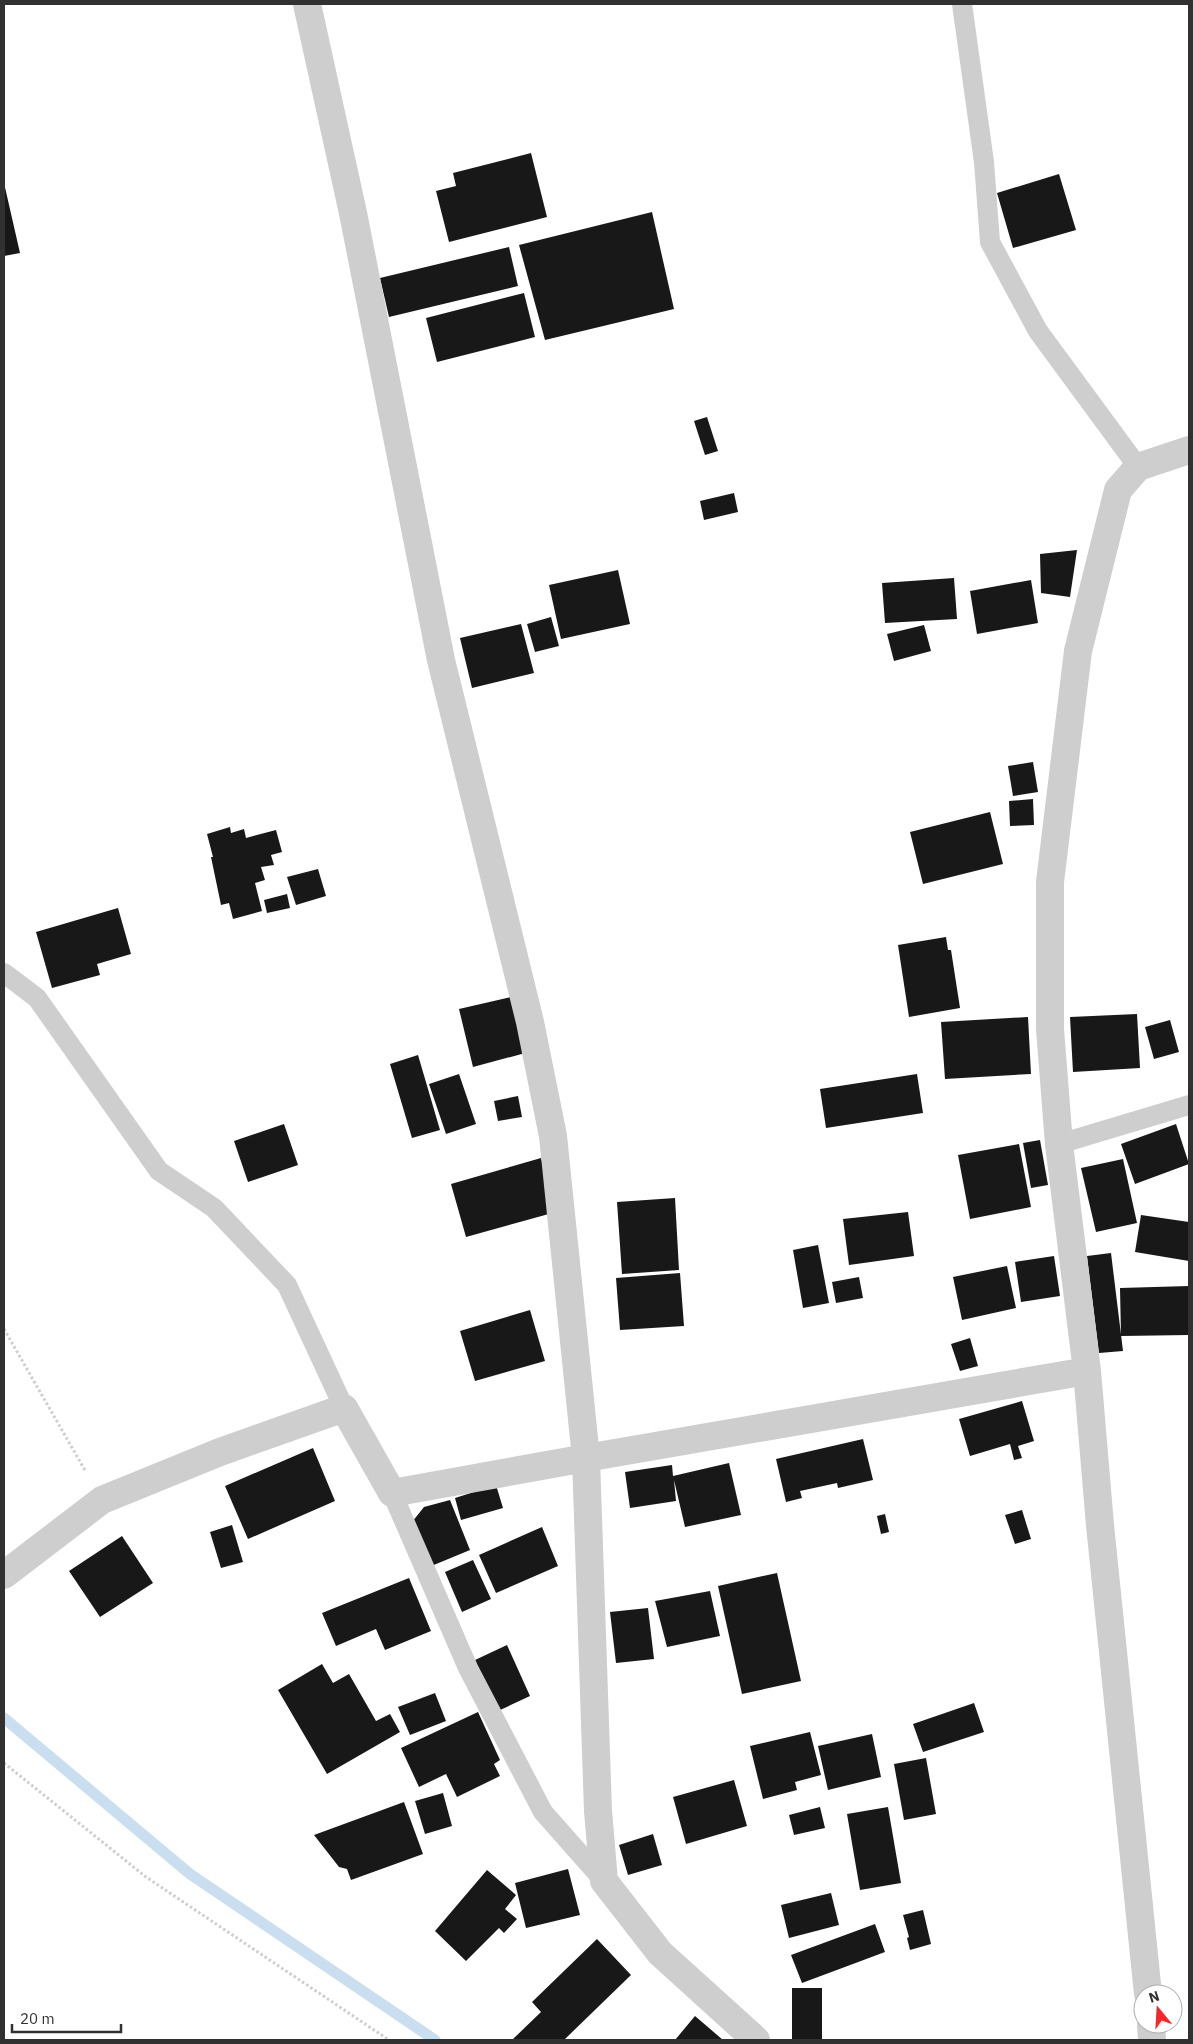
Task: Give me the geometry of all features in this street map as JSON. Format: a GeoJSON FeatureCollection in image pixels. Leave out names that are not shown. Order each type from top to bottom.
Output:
{"type":"FeatureCollection","features":[{"type":"Feature","properties":{"kind":"street"},"geometry":{"type":"LineString","coordinates":[[307,4],[353,213],[441,660],[530,1022],[553,1136],[586,1458],[598,1811],[604,1881],[660,1953],[756,2040]]}},
{"type":"Feature","properties":{"kind":"street"},"geometry":{"type":"LineString","coordinates":[[1147,1984],[1100,1525],[1087,1371],[1059,1144],[1050,1029],[1050,882],[1078,651],[1118,490],[1138,467],[1189,450]]}},
{"type":"Feature","properties":{"kind":"street"},"geometry":{"type":"LineString","coordinates":[[4,1575],[102,1500],[220,1452],[344,1408],[392,1493],[1087,1371]]}},
{"type":"Feature","properties":{"kind":"lane"},"geometry":{"type":"LineString","coordinates":[[962,4],[984,162],[990,242],[1038,331],[1138,467]]}},
{"type":"Feature","properties":{"kind":"lane"},"geometry":{"type":"LineString","coordinates":[[4,973],[37,998],[159,1171],[214,1208],[287,1285],[344,1408]]}},
{"type":"Feature","properties":{"kind":"lane"},"geometry":{"type":"LineString","coordinates":[[1059,1144],[1189,1105]]}},
{"type":"Feature","properties":{"kind":"lane"},"geometry":{"type":"LineString","coordinates":[[392,1493],[468,1668],[543,1812],[604,1881]]}},
{"type":"Feature","properties":{"kind":"path"},"geometry":{"type":"LineString","coordinates":[[4,1329],[102,1500]]}},
{"type":"Feature","properties":{"kind":"path"},"geometry":{"type":"LineString","coordinates":[[4,1763],[146,1876],[389,2040]]}},
{"type":"Feature","properties":{"kind":"building"},"geometry":{"type":"Polygon","coordinates":[[[531,153],[547,217],[449,242],[436,191],[456,186],[453,173],[531,153]]]}},
{"type":"Feature","properties":{"kind":"building"},"geometry":{"type":"Polygon","coordinates":[[[1059,174],[1076,230],[1013,248],[997,193],[1059,174]]]}},
{"type":"Feature","properties":{"kind":"building"},"geometry":{"type":"Polygon","coordinates":[[[4,183],[20,253],[4,256],[4,183]]]}},
{"type":"Feature","properties":{"kind":"building"},"geometry":{"type":"Polygon","coordinates":[[[652,212],[674,309],[545,340],[519,245],[652,212]]]}},
{"type":"Feature","properties":{"kind":"building"},"geometry":{"type":"Polygon","coordinates":[[[509,247],[518,286],[389,317],[380,278],[509,247]]]}},
{"type":"Feature","properties":{"kind":"building"},"geometry":{"type":"Polygon","coordinates":[[[524,293],[535,337],[437,362],[426,318],[524,293]]]}},
{"type":"Feature","properties":{"kind":"building"},"geometry":{"type":"Polygon","coordinates":[[[707,417],[718,451],[705,455],[694,421],[707,417]]]}},
{"type":"Feature","properties":{"kind":"building"},"geometry":{"type":"Polygon","coordinates":[[[734,493],[738,512],[704,520],[700,501],[734,493]]]}},
{"type":"Feature","properties":{"kind":"building"},"geometry":{"type":"Polygon","coordinates":[[[1077,550],[1070,597],[1041,593],[1040,554],[1077,550]]]}},
{"type":"Feature","properties":{"kind":"building"},"geometry":{"type":"Polygon","coordinates":[[[618,570],[630,624],[561,639],[549,585],[618,570]]]}},
{"type":"Feature","properties":{"kind":"building"},"geometry":{"type":"Polygon","coordinates":[[[954,578],[957,619],[885,623],[882,583],[954,578]]]}},
{"type":"Feature","properties":{"kind":"building"},"geometry":{"type":"Polygon","coordinates":[[[1031,580],[1038,623],[977,634],[970,591],[1031,580]]]}},
{"type":"Feature","properties":{"kind":"building"},"geometry":{"type":"Polygon","coordinates":[[[551,617],[559,646],[535,652],[527,624],[551,617]]]}},
{"type":"Feature","properties":{"kind":"building"},"geometry":{"type":"Polygon","coordinates":[[[521,624],[534,673],[472,688],[460,638],[521,624]]]}},
{"type":"Feature","properties":{"kind":"building"},"geometry":{"type":"Polygon","coordinates":[[[924,625],[931,651],[894,661],[887,634],[924,625]]]}},
{"type":"Feature","properties":{"kind":"building"},"geometry":{"type":"Polygon","coordinates":[[[1033,762],[1038,792],[1013,796],[1008,766],[1033,762]]]}},
{"type":"Feature","properties":{"kind":"building"},"geometry":{"type":"Polygon","coordinates":[[[1033,799],[1034,825],[1010,826],[1009,801],[1033,799]]]}},
{"type":"Feature","properties":{"kind":"building"},"geometry":{"type":"Polygon","coordinates":[[[990,812],[1003,864],[923,884],[910,832],[990,812]]]}},
{"type":"Feature","properties":{"kind":"building"},"geometry":{"type":"Polygon","coordinates":[[[230,827],[231,833],[244,829],[246,838],[276,830],[282,852],[271,855],[274,865],[261,867],[265,880],[255,883],[262,911],[233,919],[229,903],[221,905],[207,834],[230,827]]]}},
{"type":"Feature","properties":{"kind":"building"},"geometry":{"type":"Polygon","coordinates":[[[318,869],[326,896],[296,905],[287,877],[318,869]]]}},
{"type":"Feature","properties":{"kind":"building"},"geometry":{"type":"Polygon","coordinates":[[[287,894],[290,908],[267,913],[264,900],[287,894]]]}},
{"type":"Feature","properties":{"kind":"building"},"geometry":{"type":"Polygon","coordinates":[[[118,908],[131,954],[97,964],[100,975],[52,988],[36,932],[118,908]]]}},
{"type":"Feature","properties":{"kind":"building"},"geometry":{"type":"Polygon","coordinates":[[[946,937],[948,950],[951,950],[960,1008],[909,1017],[898,945],[946,937]]]}},
{"type":"Feature","properties":{"kind":"building"},"geometry":{"type":"Polygon","coordinates":[[[515,996],[529,1052],[473,1067],[459,1009],[515,996]]]}},
{"type":"Feature","properties":{"kind":"building"},"geometry":{"type":"Polygon","coordinates":[[[1137,1014],[1140,1068],[1073,1072],[1070,1017],[1137,1014]]]}},
{"type":"Feature","properties":{"kind":"building"},"geometry":{"type":"Polygon","coordinates":[[[1028,1017],[1031,1074],[945,1079],[941,1022],[1028,1017]]]}},
{"type":"Feature","properties":{"kind":"building"},"geometry":{"type":"Polygon","coordinates":[[[1170,1020],[1179,1052],[1154,1059],[1145,1027],[1170,1020]]]}},
{"type":"Feature","properties":{"kind":"building"},"geometry":{"type":"Polygon","coordinates":[[[418,1055],[440,1130],[412,1138],[390,1064],[418,1055]]]}},
{"type":"Feature","properties":{"kind":"building"},"geometry":{"type":"Polygon","coordinates":[[[459,1074],[476,1124],[446,1134],[429,1084],[459,1074]]]}},
{"type":"Feature","properties":{"kind":"building"},"geometry":{"type":"Polygon","coordinates":[[[917,1074],[923,1113],[826,1128],[820,1089],[917,1074]]]}},
{"type":"Feature","properties":{"kind":"building"},"geometry":{"type":"Polygon","coordinates":[[[518,1096],[522,1117],[498,1121],[494,1101],[518,1096]]]}},
{"type":"Feature","properties":{"kind":"building"},"geometry":{"type":"Polygon","coordinates":[[[284,1124],[298,1165],[248,1182],[234,1141],[284,1124]]]}},
{"type":"Feature","properties":{"kind":"building"},"geometry":{"type":"Polygon","coordinates":[[[1176,1124],[1189,1164],[1135,1184],[1121,1144],[1176,1124]]]}},
{"type":"Feature","properties":{"kind":"building"},"geometry":{"type":"Polygon","coordinates":[[[1040,1140],[1048,1185],[1031,1188],[1023,1143],[1040,1140]]]}},
{"type":"Feature","properties":{"kind":"building"},"geometry":{"type":"Polygon","coordinates":[[[1019,1144],[1031,1207],[970,1219],[958,1155],[1019,1144]]]}},
{"type":"Feature","properties":{"kind":"building"},"geometry":{"type":"Polygon","coordinates":[[[541,1158],[556,1212],[466,1237],[451,1184],[541,1158]]]}},
{"type":"Feature","properties":{"kind":"building"},"geometry":{"type":"Polygon","coordinates":[[[1123,1159],[1137,1223],[1096,1232],[1081,1168],[1123,1159]]]}},
{"type":"Feature","properties":{"kind":"building"},"geometry":{"type":"Polygon","coordinates":[[[675,1198],[679,1270],[622,1274],[617,1202],[675,1198]]]}},
{"type":"Feature","properties":{"kind":"building"},"geometry":{"type":"Polygon","coordinates":[[[908,1212],[914,1256],[849,1265],[843,1219],[908,1212]]]}},
{"type":"Feature","properties":{"kind":"building"},"geometry":{"type":"Polygon","coordinates":[[[1141,1215],[1189,1222],[1189,1261],[1135,1252],[1141,1215]]]}},
{"type":"Feature","properties":{"kind":"building"},"geometry":{"type":"Polygon","coordinates":[[[818,1245],[829,1303],[803,1308],[793,1250],[818,1245]]]}},
{"type":"Feature","properties":{"kind":"building"},"geometry":{"type":"Polygon","coordinates":[[[1111,1253],[1123,1351],[1099,1353],[1087,1256],[1111,1253]]]}},
{"type":"Feature","properties":{"kind":"building"},"geometry":{"type":"Polygon","coordinates":[[[1054,1256],[1060,1296],[1021,1302],[1015,1262],[1054,1256]]]}},
{"type":"Feature","properties":{"kind":"building"},"geometry":{"type":"Polygon","coordinates":[[[1007,1266],[1016,1308],[962,1320],[953,1277],[1007,1266]]]}},
{"type":"Feature","properties":{"kind":"building"},"geometry":{"type":"Polygon","coordinates":[[[680,1273],[684,1326],[620,1330],[616,1278],[680,1273]]]}},
{"type":"Feature","properties":{"kind":"building"},"geometry":{"type":"Polygon","coordinates":[[[859,1277],[863,1298],[836,1303],[832,1282],[859,1277]]]}},
{"type":"Feature","properties":{"kind":"building"},"geometry":{"type":"Polygon","coordinates":[[[1189,1286],[1189,1335],[1121,1336],[1120,1288],[1189,1286]]]}},
{"type":"Feature","properties":{"kind":"building"},"geometry":{"type":"Polygon","coordinates":[[[530,1310],[545,1361],[475,1381],[460,1331],[530,1310]]]}},
{"type":"Feature","properties":{"kind":"building"},"geometry":{"type":"Polygon","coordinates":[[[970,1338],[978,1366],[960,1371],[951,1344],[970,1338]]]}},
{"type":"Feature","properties":{"kind":"building"},"geometry":{"type":"Polygon","coordinates":[[[1022,1401],[1034,1441],[1018,1446],[1022,1458],[1014,1460],[1010,1444],[970,1456],[959,1419],[1022,1401]]]}},
{"type":"Feature","properties":{"kind":"building"},"geometry":{"type":"Polygon","coordinates":[[[863,1439],[873,1480],[838,1488],[837,1483],[800,1491],[802,1498],[786,1502],[776,1459],[863,1439]]]}},
{"type":"Feature","properties":{"kind":"building"},"geometry":{"type":"Polygon","coordinates":[[[313,1448],[335,1501],[248,1539],[225,1486],[313,1448]]]}},
{"type":"Feature","properties":{"kind":"building"},"geometry":{"type":"Polygon","coordinates":[[[729,1463],[741,1515],[685,1527],[674,1480],[676,1501],[630,1508],[625,1472],[672,1465],[673,1476],[729,1463]]]}},
{"type":"Feature","properties":{"kind":"building"},"geometry":{"type":"Polygon","coordinates":[[[496,1485],[503,1508],[461,1520],[455,1498],[496,1485]]]}},
{"type":"Feature","properties":{"kind":"building"},"geometry":{"type":"Polygon","coordinates":[[[450,1500],[470,1550],[429,1567],[412,1522],[424,1507],[450,1500]]]}},
{"type":"Feature","properties":{"kind":"building"},"geometry":{"type":"Polygon","coordinates":[[[1022,1510],[1031,1539],[1015,1544],[1005,1515],[1022,1510]]]}},
{"type":"Feature","properties":{"kind":"building"},"geometry":{"type":"Polygon","coordinates":[[[885,1514],[889,1532],[881,1534],[877,1516],[885,1514]]]}},
{"type":"Feature","properties":{"kind":"building"},"geometry":{"type":"Polygon","coordinates":[[[232,1525],[243,1562],[221,1568],[210,1532],[232,1525]]]}},
{"type":"Feature","properties":{"kind":"building"},"geometry":{"type":"Polygon","coordinates":[[[542,1527],[558,1566],[496,1593],[479,1555],[542,1527]]]}},
{"type":"Feature","properties":{"kind":"building"},"geometry":{"type":"Polygon","coordinates":[[[122,1536],[153,1583],[100,1617],[69,1571],[122,1536]]]}},
{"type":"Feature","properties":{"kind":"building"},"geometry":{"type":"Polygon","coordinates":[[[473,1560],[491,1599],[462,1612],[445,1572],[473,1560]]]}},
{"type":"Feature","properties":{"kind":"building"},"geometry":{"type":"Polygon","coordinates":[[[777,1573],[801,1681],[742,1694],[718,1586],[777,1573]]]}},
{"type":"Feature","properties":{"kind":"building"},"geometry":{"type":"Polygon","coordinates":[[[409,1578],[431,1631],[385,1650],[376,1629],[336,1646],[322,1613],[409,1578]]]}},
{"type":"Feature","properties":{"kind":"building"},"geometry":{"type":"Polygon","coordinates":[[[710,1591],[720,1636],[667,1647],[655,1601],[710,1591]]]}},
{"type":"Feature","properties":{"kind":"building"},"geometry":{"type":"Polygon","coordinates":[[[648,1608],[654,1659],[616,1663],[610,1612],[648,1608]]]}},
{"type":"Feature","properties":{"kind":"building"},"geometry":{"type":"Polygon","coordinates":[[[507,1645],[530,1696],[498,1711],[475,1660],[507,1645]]]}},
{"type":"Feature","properties":{"kind":"building"},"geometry":{"type":"Polygon","coordinates":[[[322,1664],[333,1683],[349,1674],[376,1721],[390,1714],[400,1732],[327,1774],[278,1690],[322,1664]]]}},
{"type":"Feature","properties":{"kind":"building"},"geometry":{"type":"Polygon","coordinates":[[[435,1693],[446,1721],[410,1735],[398,1707],[435,1693]]]}},
{"type":"Feature","properties":{"kind":"building"},"geometry":{"type":"Polygon","coordinates":[[[974,1703],[984,1732],[923,1752],[913,1724],[974,1703]]]}},
{"type":"Feature","properties":{"kind":"building"},"geometry":{"type":"Polygon","coordinates":[[[478,1712],[500,1760],[494,1764],[500,1776],[457,1797],[446,1774],[419,1787],[401,1748],[478,1712]]]}},
{"type":"Feature","properties":{"kind":"building"},"geometry":{"type":"Polygon","coordinates":[[[810,1732],[821,1775],[795,1782],[797,1790],[763,1799],[750,1746],[810,1732]]]}},
{"type":"Feature","properties":{"kind":"building"},"geometry":{"type":"Polygon","coordinates":[[[872,1734],[881,1777],[828,1790],[818,1746],[872,1734]]]}},
{"type":"Feature","properties":{"kind":"building"},"geometry":{"type":"Polygon","coordinates":[[[926,1758],[936,1814],[904,1820],[894,1764],[926,1758]]]}},
{"type":"Feature","properties":{"kind":"building"},"geometry":{"type":"Polygon","coordinates":[[[734,1780],[747,1826],[686,1844],[673,1797],[734,1780]]]}},
{"type":"Feature","properties":{"kind":"building"},"geometry":{"type":"Polygon","coordinates":[[[443,1793],[452,1826],[425,1834],[415,1801],[443,1793]]]}},
{"type":"Feature","properties":{"kind":"building"},"geometry":{"type":"Polygon","coordinates":[[[404,1802],[423,1854],[351,1880],[347,1869],[339,1867],[314,1835],[404,1802]]]}},
{"type":"Feature","properties":{"kind":"building"},"geometry":{"type":"Polygon","coordinates":[[[820,1807],[825,1828],[794,1835],[789,1815],[820,1807]]]}},
{"type":"Feature","properties":{"kind":"building"},"geometry":{"type":"Polygon","coordinates":[[[888,1807],[901,1883],[860,1890],[847,1814],[888,1807]]]}},
{"type":"Feature","properties":{"kind":"building"},"geometry":{"type":"Polygon","coordinates":[[[653,1834],[662,1865],[628,1875],[619,1845],[653,1834]]]}},
{"type":"Feature","properties":{"kind":"building"},"geometry":{"type":"Polygon","coordinates":[[[568,1869],[580,1915],[526,1928],[515,1883],[568,1869]]]}},
{"type":"Feature","properties":{"kind":"building"},"geometry":{"type":"Polygon","coordinates":[[[487,1870],[516,1895],[505,1909],[517,1919],[504,1933],[499,1928],[466,1961],[435,1931],[487,1870]]]}},
{"type":"Feature","properties":{"kind":"building"},"geometry":{"type":"Polygon","coordinates":[[[831,1893],[839,1925],[789,1938],[781,1905],[831,1893]]]}},
{"type":"Feature","properties":{"kind":"building"},"geometry":{"type":"Polygon","coordinates":[[[923,1910],[931,1944],[910,1950],[907,1938],[909,1937],[903,1915],[923,1910]]]}},
{"type":"Feature","properties":{"kind":"building"},"geometry":{"type":"Polygon","coordinates":[[[875,1924],[885,1952],[802,1983],[791,1955],[875,1924]]]}},
{"type":"Feature","properties":{"kind":"building"},"geometry":{"type":"Polygon","coordinates":[[[597,1939],[631,1975],[566,2040],[512,2040],[541,2012],[532,2002],[597,1939]]]}},
{"type":"Feature","properties":{"kind":"building"},"geometry":{"type":"Polygon","coordinates":[[[792,1988],[822,1988],[822,2040],[792,2040],[792,1988]]]}},
{"type":"Feature","properties":{"kind":"building"},"geometry":{"type":"Polygon","coordinates":[[[695,2016],[723,2040],[675,2040],[695,2016]]]}},
{"type":"Feature","properties":{"kind":"waterway"},"geometry":{"type":"LineString","coordinates":[[4,1718],[190,1874],[435,2040]]}}]}
